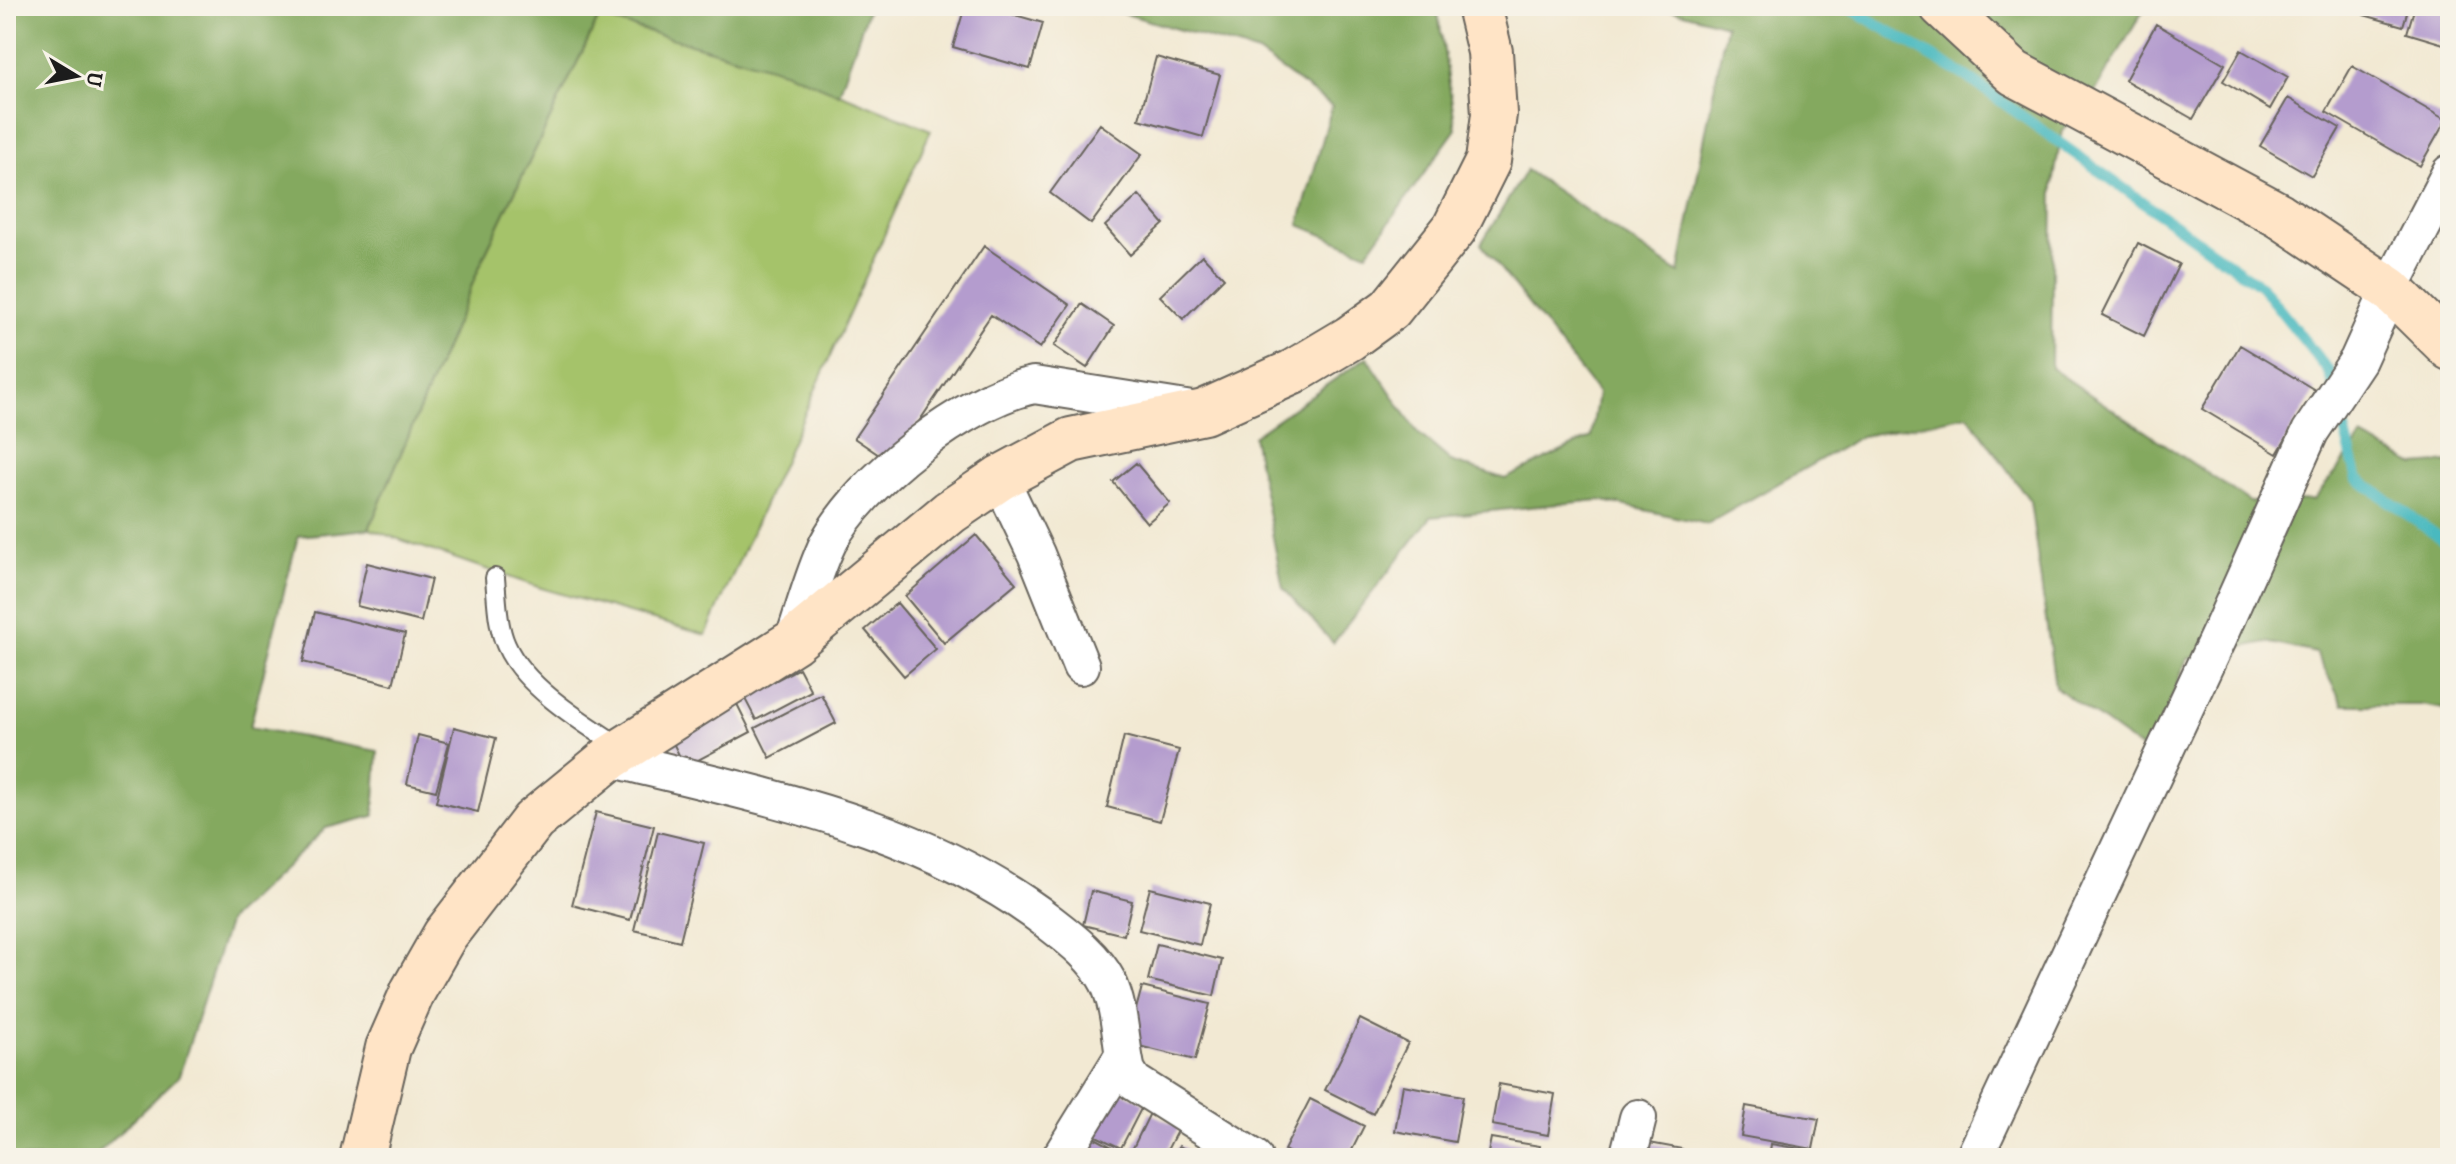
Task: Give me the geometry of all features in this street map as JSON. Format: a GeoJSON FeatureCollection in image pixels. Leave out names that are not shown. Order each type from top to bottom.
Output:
{"type":"FeatureCollection","features":[{"type":"Feature","properties":{"kind":"street"},"geometry":{"type":"LineString","coordinates":[[362,1158],[388,1048],[413,991],[445,935],[533,821],[617,754],[793,642],[950,512],[1000,478],[1071,440],[1204,412],[1293,372],[1350,338],[1390,309],[1454,229],[1488,161],[1494,114],[1490,52],[1479,6]]}},
{"type":"Feature","properties":{"kind":"street"},"geometry":{"type":"LineString","coordinates":[[1942,6],[2014,73],[2279,215],[2390,289],[2450,348]]}},
{"type":"Feature","properties":{"kind":"street"},"geometry":{"type":"LineString","coordinates":[[1974,1158],[2220,633],[2310,432],[2358,360],[2390,289],[2450,173]]}},
{"type":"Feature","properties":{"kind":"street"},"geometry":{"type":"LineString","coordinates":[[793,642],[828,542],[857,501],[926,440],[962,414],[1011,390],[1034,385],[1204,412]]}},
{"type":"Feature","properties":{"kind":"street"},"geometry":{"type":"LineString","coordinates":[[1000,478],[1036,554],[1081,666]]}},
{"type":"Feature","properties":{"kind":"street"},"geometry":{"type":"LineString","coordinates":[[617,754],[792,804],[915,845],[977,873],[1019,899],[1087,953],[1108,982],[1127,1071],[1143,1090],[1254,1158]]}},
{"type":"Feature","properties":{"kind":"street"},"geometry":{"type":"LineString","coordinates":[[1060,1158],[1123,1056]]}},
{"type":"Feature","properties":{"kind":"street"},"geometry":{"type":"LineString","coordinates":[[1628,1158],[1638,1118]]}},
{"type":"Feature","properties":{"kind":"lane"},"geometry":{"type":"LineString","coordinates":[[495,578],[502,634],[512,657],[550,696],[617,754]]}},
{"type":"Feature","properties":{"kind":"green space"},"geometry":{"type":"Polygon","coordinates":[[[6,6],[869,6],[839,94],[787,72],[599,17],[485,254],[369,529],[298,536],[250,727],[378,751],[374,816],[326,828],[229,920],[179,1076],[93,1158],[6,1158],[6,6]]]}},
{"type":"Feature","properties":{"kind":"green space"},"geometry":{"type":"Polygon","coordinates":[[[1099,6],[1437,6],[1456,129],[1367,253],[1299,225],[1332,106],[1258,53],[1099,6]]]}},
{"type":"Feature","properties":{"kind":"green space"},"geometry":{"type":"Polygon","coordinates":[[[1658,6],[2146,6],[2091,99],[2062,130],[2053,185],[2051,368],[2250,502],[2314,500],[2362,437],[2415,465],[2450,462],[2450,710],[2422,705],[2343,705],[2316,653],[2266,642],[2187,659],[2149,754],[2055,687],[2030,501],[1968,415],[1862,436],[1707,524],[1599,500],[1431,517],[1333,643],[1283,588],[1253,436],[1367,357],[1418,433],[1451,461],[1505,479],[1591,437],[1598,393],[1481,244],[1526,170],[1679,273],[1726,25],[1658,6]]]}},
{"type":"Feature","properties":{"kind":"green space"},"geometry":{"type":"Polygon","coordinates":[[[599,17],[787,72],[931,130],[706,635],[541,588],[369,529],[485,254],[599,17]]]}},
{"type":"Feature","properties":{"kind":"building"},"geometry":{"type":"Polygon","coordinates":[[[965,6],[983,6],[1043,23],[1030,69],[953,47],[965,6]]]}},
{"type":"Feature","properties":{"kind":"building"},"geometry":{"type":"Polygon","coordinates":[[[2367,6],[2409,6],[2403,26],[2364,15],[2367,6]]]}},
{"type":"Feature","properties":{"kind":"building"},"geometry":{"type":"Polygon","coordinates":[[[2415,6],[2450,6],[2450,46],[2407,33],[2415,6]]]}},
{"type":"Feature","properties":{"kind":"building"},"geometry":{"type":"Polygon","coordinates":[[[2156,24],[2225,64],[2193,119],[2125,80],[2156,24]]]}},
{"type":"Feature","properties":{"kind":"building"},"geometry":{"type":"Polygon","coordinates":[[[2241,50],[2288,77],[2270,109],[2223,81],[2241,50]]]}},
{"type":"Feature","properties":{"kind":"building"},"geometry":{"type":"Polygon","coordinates":[[[1156,57],[1220,75],[1203,137],[1139,119],[1156,57]]]}},
{"type":"Feature","properties":{"kind":"building"},"geometry":{"type":"Polygon","coordinates":[[[2352,66],[2446,120],[2420,166],[2326,112],[2352,66]]]}},
{"type":"Feature","properties":{"kind":"building"},"geometry":{"type":"Polygon","coordinates":[[[2288,98],[2340,128],[2312,176],[2260,146],[2288,98]]]}},
{"type":"Feature","properties":{"kind":"building"},"geometry":{"type":"Polygon","coordinates":[[[1100,124],[1142,154],[1091,224],[1050,193],[1100,124]]]}},
{"type":"Feature","properties":{"kind":"building"},"geometry":{"type":"Polygon","coordinates":[[[1139,195],[1164,224],[1130,255],[1105,226],[1139,195]]]}},
{"type":"Feature","properties":{"kind":"building"},"geometry":{"type":"Polygon","coordinates":[[[2138,243],[2179,264],[2144,336],[2102,315],[2138,243]]]}},
{"type":"Feature","properties":{"kind":"building"},"geometry":{"type":"Polygon","coordinates":[[[984,246],[1070,305],[1040,348],[991,315],[891,463],[854,438],[984,246]]]}},
{"type":"Feature","properties":{"kind":"building"},"geometry":{"type":"Polygon","coordinates":[[[1202,255],[1224,278],[1183,319],[1160,296],[1202,255]]]}},
{"type":"Feature","properties":{"kind":"building"},"geometry":{"type":"Polygon","coordinates":[[[1082,304],[1114,326],[1087,368],[1054,346],[1082,304]]]}},
{"type":"Feature","properties":{"kind":"building"},"geometry":{"type":"Polygon","coordinates":[[[2240,345],[2315,390],[2277,454],[2202,409],[2240,345]]]}},
{"type":"Feature","properties":{"kind":"building"},"geometry":{"type":"Polygon","coordinates":[[[1136,463],[1170,503],[1147,523],[1113,482],[1136,463]]]}},
{"type":"Feature","properties":{"kind":"building"},"geometry":{"type":"Polygon","coordinates":[[[976,535],[1016,583],[944,643],[905,596],[976,535]]]}},
{"type":"Feature","properties":{"kind":"building"},"geometry":{"type":"Polygon","coordinates":[[[367,563],[431,579],[421,622],[357,606],[367,563]]]}},
{"type":"Feature","properties":{"kind":"building"},"geometry":{"type":"Polygon","coordinates":[[[897,603],[936,649],[904,676],[865,630],[897,603]]]}},
{"type":"Feature","properties":{"kind":"building"},"geometry":{"type":"Polygon","coordinates":[[[315,612],[405,634],[393,685],[303,662],[315,612]]]}},
{"type":"Feature","properties":{"kind":"building"},"geometry":{"type":"Polygon","coordinates":[[[799,668],[811,691],[756,720],[744,697],[799,668]]]}},
{"type":"Feature","properties":{"kind":"building"},"geometry":{"type":"Polygon","coordinates":[[[732,694],[751,732],[685,767],[666,729],[732,694]]]}},
{"type":"Feature","properties":{"kind":"building"},"geometry":{"type":"Polygon","coordinates":[[[821,694],[836,723],[770,758],[755,728],[821,694]]]}},
{"type":"Feature","properties":{"kind":"building"},"geometry":{"type":"Polygon","coordinates":[[[454,727],[496,738],[478,812],[436,802],[454,727]]]}},
{"type":"Feature","properties":{"kind":"building"},"geometry":{"type":"Polygon","coordinates":[[[418,735],[449,743],[436,791],[407,784],[418,735]]]}},
{"type":"Feature","properties":{"kind":"building"},"geometry":{"type":"Polygon","coordinates":[[[1124,736],[1179,750],[1160,821],[1107,807],[1124,736]]]}},
{"type":"Feature","properties":{"kind":"building"},"geometry":{"type":"Polygon","coordinates":[[[596,812],[654,826],[630,920],[572,905],[596,812]]]}},
{"type":"Feature","properties":{"kind":"building"},"geometry":{"type":"Polygon","coordinates":[[[658,832],[704,843],[680,941],[634,930],[658,832]]]}},
{"type":"Feature","properties":{"kind":"building"},"geometry":{"type":"Polygon","coordinates":[[[1150,888],[1210,903],[1200,945],[1139,930],[1150,888]]]}},
{"type":"Feature","properties":{"kind":"building"},"geometry":{"type":"Polygon","coordinates":[[[1091,891],[1132,901],[1124,935],[1083,925],[1091,891]]]}},
{"type":"Feature","properties":{"kind":"building"},"geometry":{"type":"Polygon","coordinates":[[[1157,944],[1222,960],[1214,996],[1148,980],[1157,944]]]}},
{"type":"Feature","properties":{"kind":"building"},"geometry":{"type":"Polygon","coordinates":[[[1142,987],[1210,1004],[1195,1060],[1127,1043],[1142,987]]]}},
{"type":"Feature","properties":{"kind":"building"},"geometry":{"type":"Polygon","coordinates":[[[1360,1019],[1408,1043],[1373,1114],[1325,1090],[1360,1019]]]}},
{"type":"Feature","properties":{"kind":"building"},"geometry":{"type":"Polygon","coordinates":[[[1499,1084],[1555,1094],[1548,1135],[1492,1125],[1499,1084]]]}},
{"type":"Feature","properties":{"kind":"building"},"geometry":{"type":"Polygon","coordinates":[[[1403,1085],[1463,1096],[1455,1142],[1395,1131],[1403,1085]]]}},
{"type":"Feature","properties":{"kind":"building"},"geometry":{"type":"Polygon","coordinates":[[[1115,1088],[1144,1103],[1121,1148],[1092,1134],[1115,1088]]]}},
{"type":"Feature","properties":{"kind":"building"},"geometry":{"type":"Polygon","coordinates":[[[1310,1099],[1364,1126],[1348,1158],[1299,1158],[1284,1150],[1310,1099]]]}},
{"type":"Feature","properties":{"kind":"building"},"geometry":{"type":"Polygon","coordinates":[[[1746,1106],[1819,1119],[1813,1149],[1741,1136],[1746,1106]]]}},
{"type":"Feature","properties":{"kind":"building"},"geometry":{"type":"Polygon","coordinates":[[[1150,1113],[1179,1127],[1163,1158],[1128,1158],[1150,1113]]]}},
{"type":"Feature","properties":{"kind":"building"},"geometry":{"type":"Polygon","coordinates":[[[1091,1136],[1112,1147],[1107,1158],[1080,1158],[1091,1136]]]}},
{"type":"Feature","properties":{"kind":"building"},"geometry":{"type":"Polygon","coordinates":[[[1491,1138],[1540,1146],[1538,1158],[1487,1158],[1491,1138]]]}},
{"type":"Feature","properties":{"kind":"building"},"geometry":{"type":"Polygon","coordinates":[[[1644,1142],[1682,1149],[1680,1158],[1641,1158],[1644,1142]]]}},
{"type":"Feature","properties":{"kind":"building"},"geometry":{"type":"Polygon","coordinates":[[[1771,1144],[1818,1152],[1817,1158],[1769,1158],[1771,1144]]]}},
{"type":"Feature","properties":{"kind":"building"},"geometry":{"type":"Polygon","coordinates":[[[1179,1146],[1202,1158],[1173,1158],[1179,1146]]]}},
{"type":"Feature","properties":{"kind":"waterway"},"geometry":{"type":"LineString","coordinates":[[1846,6],[1967,77],[2261,286],[2330,373],[2333,384]]}},
{"type":"Feature","properties":{"kind":"waterway"},"geometry":{"type":"LineString","coordinates":[[2338,404],[2357,478],[2450,545]]}}]}
